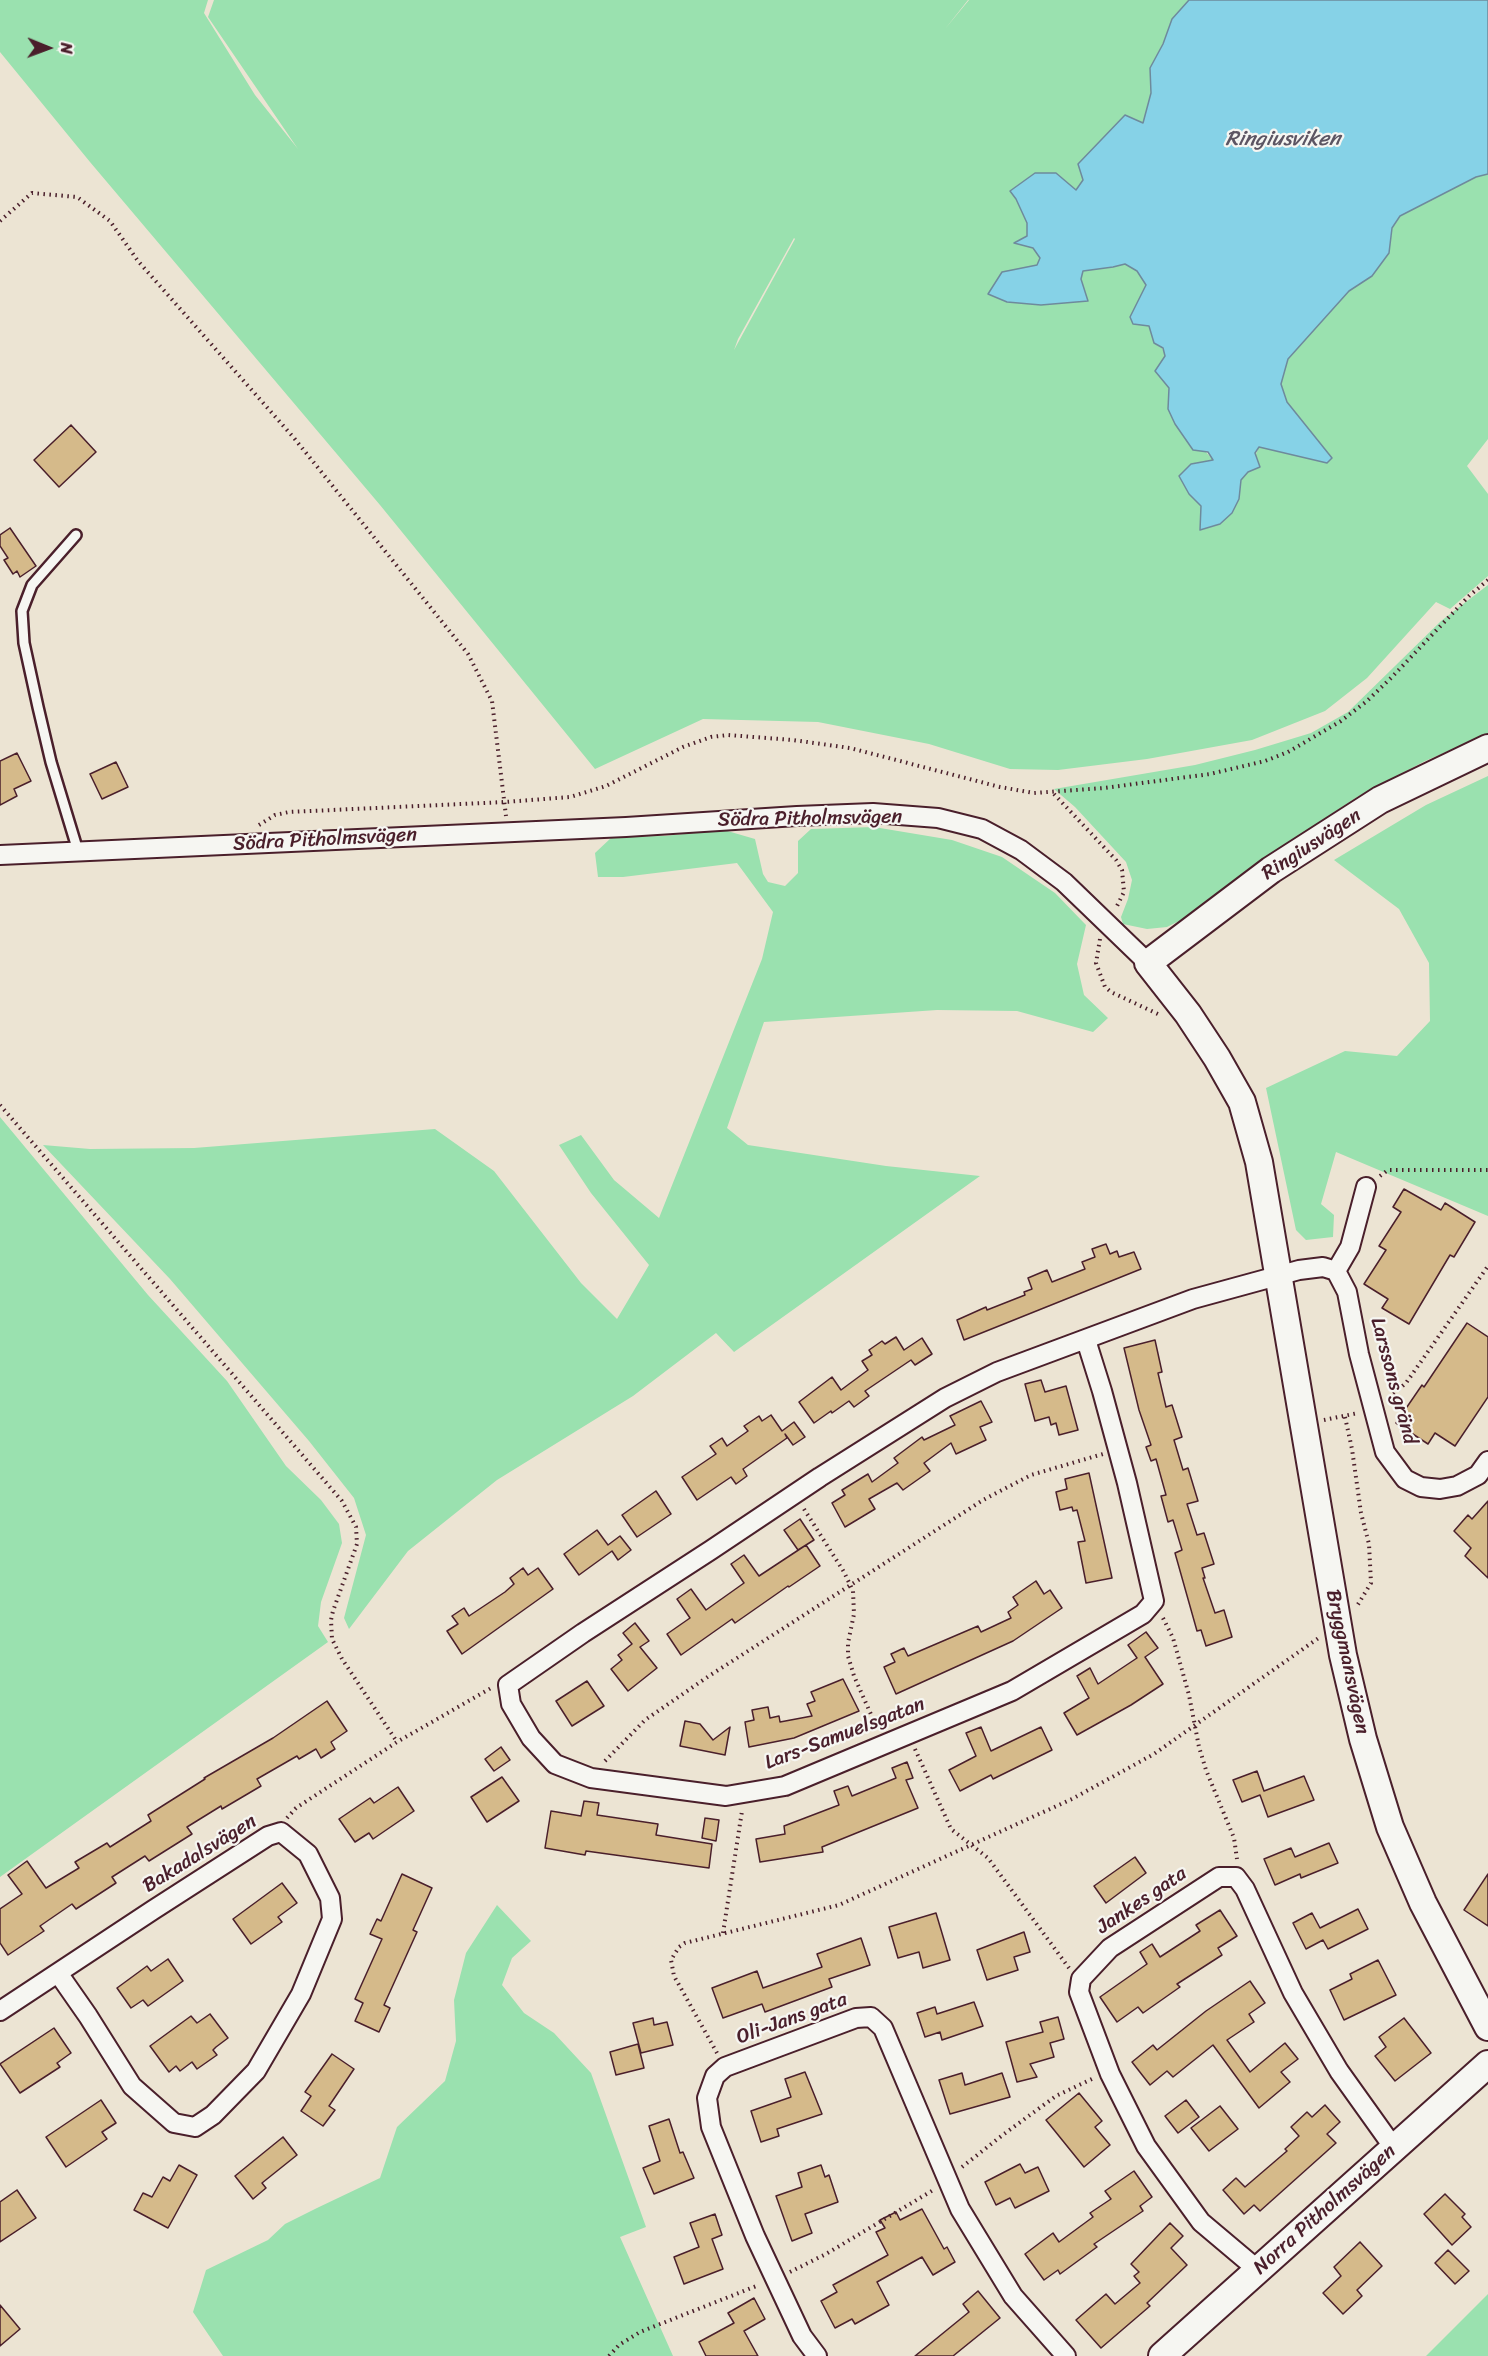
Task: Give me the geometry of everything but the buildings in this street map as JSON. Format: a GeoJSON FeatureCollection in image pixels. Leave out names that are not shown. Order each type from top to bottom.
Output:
{"type":"FeatureCollection","features":[{"type":"Feature","properties":{"kind":"street","name":"Ringiusvägen"},"geometry":{"type":"LineString","coordinates":[[1148,963],[1271,870],[1380,800],[1488,748]]}},
{"type":"Feature","properties":{"kind":"street","name":"Södra Pitholmsvägen"},"geometry":{"type":"LineString","coordinates":[[0,855],[862,813],[938,818],[982,829],[1021,850],[1064,882],[1148,963],[1188,1014],[1242,1102],[1259,1161],[1279,1275]]}},
{"type":"Feature","properties":{"kind":"street"},"geometry":{"type":"LineString","coordinates":[[508,1685],[583,1632],[794,1494],[945,1398],[997,1372],[1192,1299],[1279,1275],[1323,1267],[1336,1271],[1350,1247],[1366,1187]]}},
{"type":"Feature","properties":{"kind":"street","name":"Larssons gränd"},"geometry":{"type":"LineString","coordinates":[[1336,1271],[1347,1292],[1359,1354],[1384,1452],[1405,1479],[1421,1487],[1440,1489],[1458,1486],[1478,1475],[1488,1461]]}},
{"type":"Feature","properties":{"kind":"street","name":"Bryggmansvägen"},"geometry":{"type":"LineString","coordinates":[[1279,1275],[1333,1630],[1363,1739],[1390,1827],[1423,1903],[1488,2026]]}},
{"type":"Feature","properties":{"kind":"street"},"geometry":{"type":"LineString","coordinates":[[1086,1340],[1118,1449],[1154,1601]]}},
{"type":"Feature","properties":{"kind":"street","name":"Lars-Samuelsgatan"},"geometry":{"type":"LineString","coordinates":[[508,1685],[511,1704],[531,1738],[555,1764],[591,1778],[726,1796],[785,1786],[1012,1690],[1143,1614],[1154,1601]]}},
{"type":"Feature","properties":{"kind":"street","name":"Bakadalsvägen"},"geometry":{"type":"LineString","coordinates":[[281,1832],[308,1854],[330,1898],[332,1919],[301,1994],[256,2071],[213,2115],[195,2127],[174,2123],[132,2086],[58,1973],[268,1836],[281,1832]]}},
{"type":"Feature","properties":{"kind":"street","name":"Jankes gata"},"geometry":{"type":"LineString","coordinates":[[1083,1977],[1110,1948],[1219,1877],[1236,1877]]}},
{"type":"Feature","properties":{"kind":"street"},"geometry":{"type":"LineString","coordinates":[[1236,1877],[1245,1889],[1293,1993],[1338,2071],[1394,2148]]}},
{"type":"Feature","properties":{"kind":"street"},"geometry":{"type":"LineString","coordinates":[[0,2011],[58,1973]]}},
{"type":"Feature","properties":{"kind":"street"},"geometry":{"type":"LineString","coordinates":[[1083,1977],[1079,1992],[1110,2074],[1146,2146],[1201,2222],[1258,2270]]}},
{"type":"Feature","properties":{"kind":"street","name":"Oli-Jans gata"},"geometry":{"type":"LineString","coordinates":[[817,2356],[802,2336],[711,2127],[707,2098],[715,2076],[725,2067],[856,2018],[872,2017],[883,2028],[960,2209],[1013,2296],[1066,2356]]}},
{"type":"Feature","properties":{"kind":"street","name":"Norra Pitholmsvägen"},"geometry":{"type":"LineString","coordinates":[[1162,2356],[1488,2064]]}},
{"type":"Feature","properties":{"kind":"lane"},"geometry":{"type":"LineString","coordinates":[[76,535],[32,585],[22,611],[24,643],[38,707],[51,762],[78,851]]}},
{"type":"Feature","properties":{"kind":"path"},"geometry":{"type":"LineString","coordinates":[[0,221],[32,193],[77,197],[110,221],[138,261],[294,438],[468,654],[492,701],[508,831]]}},
{"type":"Feature","properties":{"kind":"path"},"geometry":{"type":"LineString","coordinates":[[253,829],[275,815],[289,812],[558,799],[585,794],[683,747],[711,737],[728,735],[793,740],[850,748],[1000,787],[1034,793],[1152,783],[1210,774],[1288,752],[1323,733],[1366,701],[1469,596],[1488,580]]}},
{"type":"Feature","properties":{"kind":"path"},"geometry":{"type":"LineString","coordinates":[[1054,793],[1116,860],[1122,870],[1124,892],[1102,933],[1096,953],[1098,972],[1105,987],[1169,1020]]}},
{"type":"Feature","properties":{"kind":"path"},"geometry":{"type":"LineString","coordinates":[[0,1105],[342,1501],[356,1527],[357,1544],[333,1611],[332,1639],[342,1659],[398,1742]]}},
{"type":"Feature","properties":{"kind":"path"},"geometry":{"type":"LineString","coordinates":[[1366,1187],[1388,1170],[1488,1170]]}},
{"type":"Feature","properties":{"kind":"path"},"geometry":{"type":"LineString","coordinates":[[1303,1424],[1345,1417],[1388,1399],[1406,1383],[1488,1266]]}},
{"type":"Feature","properties":{"kind":"path"},"geometry":{"type":"LineString","coordinates":[[725,2067],[674,1976],[671,1960],[674,1952],[685,1943],[838,1905],[1098,1786],[1195,1727],[1333,1630],[1358,1605],[1371,1583],[1369,1544],[1361,1513],[1345,1417]]}},
{"type":"Feature","properties":{"kind":"path"},"geometry":{"type":"LineString","coordinates":[[591,1778],[645,1720],[709,1676],[1006,1487],[1039,1472],[1118,1449]]}},
{"type":"Feature","properties":{"kind":"path"},"geometry":{"type":"LineString","coordinates":[[794,1494],[850,1585],[854,1599],[854,1614],[848,1643],[848,1656],[854,1676],[885,1745]]}},
{"type":"Feature","properties":{"kind":"path"},"geometry":{"type":"LineString","coordinates":[[1154,1601],[1173,1638],[1206,1770],[1234,1838],[1236,1877]]}},
{"type":"Feature","properties":{"kind":"path"},"geometry":{"type":"LineString","coordinates":[[281,1832],[285,1821],[296,1808],[398,1742],[491,1688],[508,1685]]}},
{"type":"Feature","properties":{"kind":"path"},"geometry":{"type":"LineString","coordinates":[[908,1735],[948,1825],[988,1858],[1065,1964],[1083,1977]]}},
{"type":"Feature","properties":{"kind":"path"},"geometry":{"type":"LineString","coordinates":[[723,1933],[745,1793]]}},
{"type":"Feature","properties":{"kind":"path"},"geometry":{"type":"LineString","coordinates":[[609,2356],[619,2345],[640,2332],[776,2279],[826,2254],[917,2200],[1056,2096],[1091,2078],[1110,2074]]}},
{"type":"Feature","properties":{"kind":"green space"},"geometry":{"type":"Polygon","coordinates":[[[0,0],[208,0],[204,13],[255,95],[298,149],[208,17],[214,0],[968,0],[945,29],[969,0],[1189,0],[1172,19],[1163,44],[1150,68],[1151,93],[1143,123],[1125,116],[1089,155],[1083,180],[1076,190],[1056,173],[1035,173],[1016,199],[1027,223],[1027,236],[1015,243],[1033,248],[1040,258],[1037,265],[1002,272],[1007,302],[1041,305],[1088,301],[1081,279],[1083,271],[1125,264],[1137,271],[1146,285],[1130,317],[1138,324],[1149,326],[1154,343],[1162,348],[1166,356],[1155,371],[1169,388],[1168,409],[1213,460],[1191,464],[1189,494],[1201,506],[1201,530],[1220,524],[1239,499],[1241,480],[1248,472],[1259,447],[1327,463],[1332,458],[1287,402],[1281,384],[1288,359],[1349,291],[1372,276],[1389,253],[1392,228],[1400,216],[1476,177],[1488,174],[1488,439],[1467,466],[1488,494],[1488,576],[1450,609],[1436,602],[1367,678],[1325,711],[1252,740],[1147,759],[1058,770],[1010,769],[929,744],[818,722],[703,719],[595,769],[380,505],[0,52],[0,0]],[[795,239],[738,339],[734,350],[795,239]]]}},
{"type":"Feature","properties":{"kind":"green space"},"geometry":{"type":"Polygon","coordinates":[[[1488,585],[1488,734],[1425,761],[1357,797],[1267,857],[1189,916],[1167,927],[1147,929],[1123,924],[1121,917],[1132,880],[1126,862],[1075,807],[1054,789],[1195,765],[1311,733],[1348,712],[1441,621],[1488,585]]]}},
{"type":"Feature","properties":{"kind":"green space"},"geometry":{"type":"Polygon","coordinates":[[[1488,776],[1488,1216],[1336,1152],[1321,1204],[1334,1215],[1333,1237],[1306,1240],[1296,1230],[1266,1088],[1345,1051],[1397,1056],[1430,1021],[1429,963],[1399,909],[1334,860],[1426,805],[1488,776]]]}},
{"type":"Feature","properties":{"kind":"green space"},"geometry":{"type":"Polygon","coordinates":[[[874,827],[952,840],[1002,857],[1055,893],[1086,925],[1077,964],[1084,995],[1108,1018],[1093,1032],[1017,1011],[937,1010],[764,1022],[727,1128],[748,1145],[886,1166],[980,1176],[734,1352],[716,1333],[633,1396],[497,1480],[408,1551],[349,1629],[344,1618],[366,1535],[354,1498],[309,1441],[170,1279],[43,1145],[90,1149],[194,1148],[435,1129],[494,1171],[581,1283],[617,1319],[649,1265],[591,1193],[559,1145],[581,1135],[614,1180],[659,1218],[762,959],[773,912],[737,863],[623,877],[598,877],[595,853],[612,837],[664,836],[724,830],[755,839],[763,874],[768,882],[785,886],[798,873],[798,841],[811,829],[874,827]]]}},
{"type":"Feature","properties":{"kind":"green space"},"geometry":{"type":"Polygon","coordinates":[[[0,1117],[148,1295],[227,1381],[286,1466],[321,1500],[339,1524],[342,1543],[321,1602],[318,1626],[328,1642],[0,1877],[0,1117]]]}},
{"type":"Feature","properties":{"kind":"green space"},"geometry":{"type":"Polygon","coordinates":[[[497,1905],[531,1941],[512,1958],[502,1985],[524,2013],[554,2033],[591,2073],[646,2227],[620,2237],[673,2356],[223,2356],[193,2312],[206,2270],[268,2240],[285,2224],[380,2178],[397,2127],[445,2081],[456,2041],[454,2000],[466,1953],[497,1905]]]}},
{"type":"Feature","properties":{"kind":"green space"},"geometry":{"type":"Polygon","coordinates":[[[1488,2294],[1488,2356],[1426,2356],[1488,2294]]]}},
{"type":"Feature","properties":{"kind":"water","name":"Ringiusviken"},"geometry":{"type":"Polygon","coordinates":[[[1189,0],[1488,0],[1488,174],[1476,177],[1400,216],[1392,228],[1389,253],[1372,276],[1349,291],[1288,359],[1281,384],[1287,402],[1332,458],[1327,463],[1259,447],[1255,453],[1260,467],[1248,472],[1241,480],[1239,499],[1232,513],[1220,524],[1200,530],[1201,506],[1189,494],[1179,476],[1191,464],[1213,460],[1208,452],[1193,450],[1175,424],[1168,409],[1169,388],[1155,371],[1165,356],[1163,348],[1154,343],[1149,326],[1133,324],[1130,317],[1146,285],[1137,271],[1125,264],[1083,271],[1081,279],[1088,301],[1041,305],[1007,302],[988,294],[1002,272],[1037,265],[1040,258],[1033,248],[1014,243],[1027,236],[1027,223],[1010,191],[1035,173],[1056,173],[1076,190],[1083,180],[1078,164],[1125,115],[1143,123],[1151,93],[1150,68],[1163,44],[1172,19],[1189,0]]]}}]}
